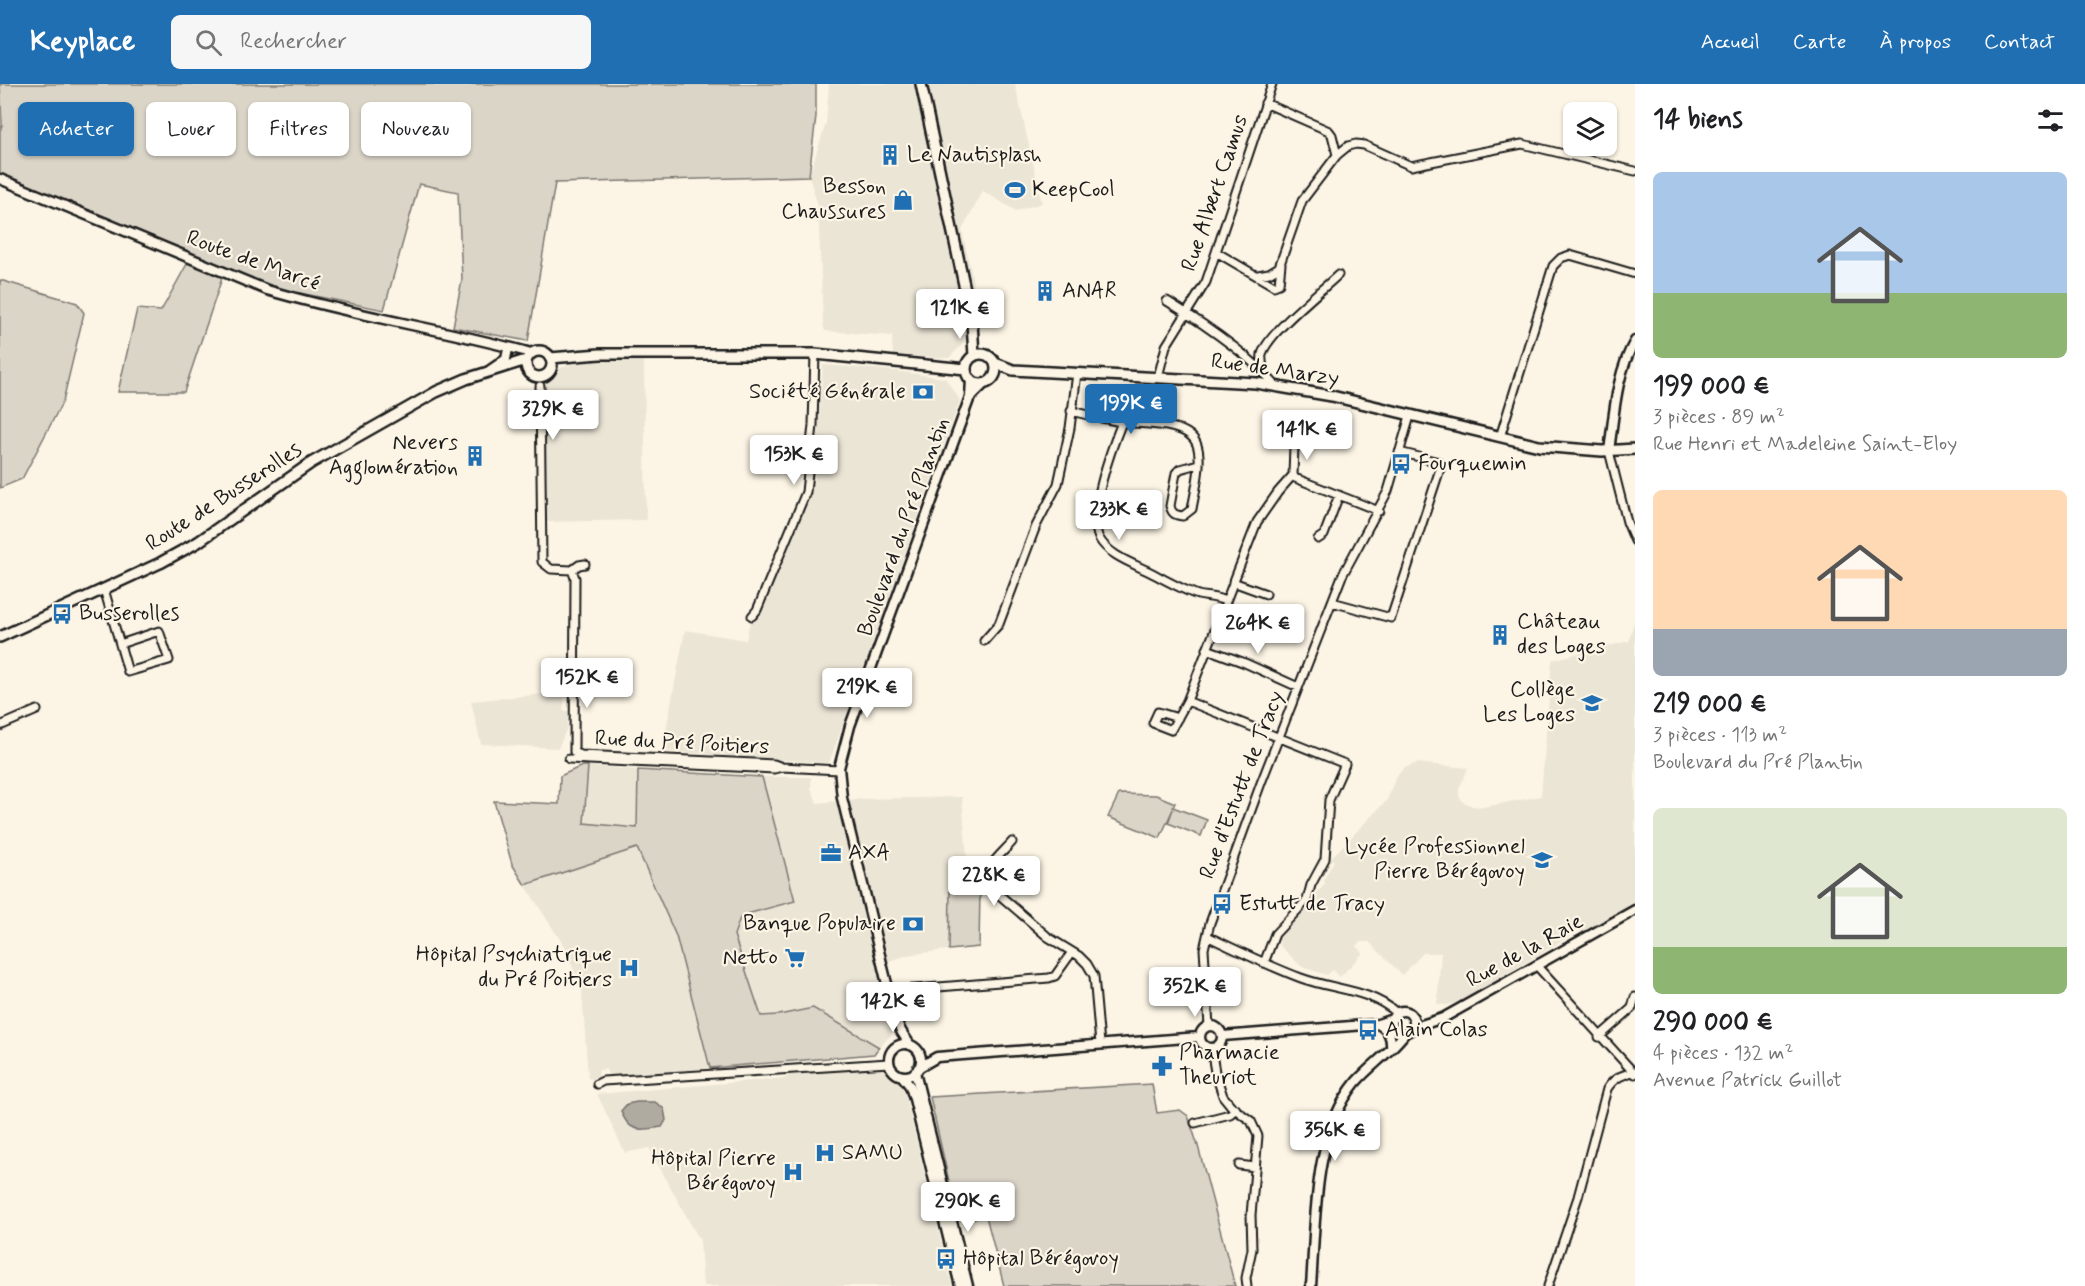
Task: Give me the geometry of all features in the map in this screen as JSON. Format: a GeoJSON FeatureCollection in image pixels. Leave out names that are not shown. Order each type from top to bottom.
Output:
{"type":"FeatureCollection","features":[{"type":"Feature","properties":{"kind":"main road"},"geometry":{"type":"LineString","coordinates":[[921,84],[972,322],[974,356]]}},
{"type":"Feature","properties":{"kind":"main road"},"geometry":{"type":"LineString","coordinates":[[972,322],[985,354],[995,363],[995,375],[984,384],[971,379],[966,369],[970,359],[985,354]]}},
{"type":"Feature","properties":{"kind":"main road"},"geometry":{"type":"LineString","coordinates":[[528,360],[542,351],[546,369],[540,386]]}},
{"type":"Feature","properties":{"kind":"main road"},"geometry":{"type":"LineString","coordinates":[[528,360],[546,369],[584,356],[600,354],[815,354],[966,369]]}},
{"type":"Feature","properties":{"kind":"main road","name":"Route de Busserolles"},"geometry":{"type":"LineString","coordinates":[[0,637],[160,563],[198,542],[311,463],[436,392],[528,360]]}},
{"type":"Feature","properties":{"kind":"main road","name":"Rue de Marzy"},"geometry":{"type":"LineString","coordinates":[[995,363],[1013,370]]}},
{"type":"Feature","properties":{"kind":"main road","name":"Rue de Marzy"},"geometry":{"type":"LineString","coordinates":[[995,375],[1013,370],[1218,380],[1276,386],[1332,396],[1539,446],[1609,451],[1635,449]]}},
{"type":"Feature","properties":{"kind":"street","name":"Rue Albert Camus"},"geometry":{"type":"LineString","coordinates":[[1158,377],[1166,346],[1206,282],[1272,84]]}},
{"type":"Feature","properties":{"kind":"street"},"geometry":{"type":"LineString","coordinates":[[1265,103],[1329,131],[1337,155]]}},
{"type":"Feature","properties":{"kind":"street"},"geometry":{"type":"LineString","coordinates":[[1258,275],[1269,273],[1279,267],[1302,201],[1337,155],[1348,146],[1364,145],[1411,166],[1522,144],[1635,171]]}},
{"type":"Feature","properties":{"kind":"street","name":"Route de Marcé"},"geometry":{"type":"LineString","coordinates":[[0,179],[267,290],[307,302],[505,347],[528,360]]}},
{"type":"Feature","properties":{"kind":"street"},"geometry":{"type":"LineString","coordinates":[[1216,252],[1275,286],[1279,284],[1281,262]]}},
{"type":"Feature","properties":{"kind":"street"},"geometry":{"type":"LineString","coordinates":[[1500,436],[1553,266],[1561,258],[1570,255],[1635,274]]}},
{"type":"Feature","properties":{"kind":"street"},"geometry":{"type":"LineString","coordinates":[[1264,374],[1262,358],[1266,346],[1284,325],[1338,275]]}},
{"type":"Feature","properties":{"kind":"street"},"geometry":{"type":"LineString","coordinates":[[1167,301],[1253,364],[1276,386]]}},
{"type":"Feature","properties":{"kind":"street"},"geometry":{"type":"LineString","coordinates":[[1635,341],[1625,364],[1617,396],[1609,451],[1627,522],[1635,540]]}},
{"type":"Feature","properties":{"kind":"street"},"geometry":{"type":"LineString","coordinates":[[486,373],[506,359],[505,347]]}},
{"type":"Feature","properties":{"kind":"street"},"geometry":{"type":"LineString","coordinates":[[752,616],[757,610],[806,492],[813,425],[815,354]]}},
{"type":"Feature","properties":{"kind":"street"},"geometry":{"type":"LineString","coordinates":[[1253,364],[1262,358]]}},
{"type":"Feature","properties":{"kind":"street"},"geometry":{"type":"LineString","coordinates":[[984,641],[999,624],[1036,526],[1058,484],[1070,428],[1077,373]]}},
{"type":"Feature","properties":{"kind":"street","name":"Boulevard du Pré Plantin"},"geometry":{"type":"LineString","coordinates":[[892,1050],[897,1032],[895,1017],[842,798],[839,770],[852,722],[970,397],[971,379]]}},
{"type":"Feature","properties":{"kind":"street","name":"Boulevard du Pré Plantin"},"geometry":{"type":"LineString","coordinates":[[970,397],[984,384]]}},
{"type":"Feature","properties":{"kind":"street"},"geometry":{"type":"LineString","coordinates":[[540,386],[542,562],[551,569],[572,570],[585,564]]}},
{"type":"Feature","properties":{"kind":"street"},"geometry":{"type":"LineString","coordinates":[[1071,411],[1122,422],[1165,426],[1189,434],[1197,444],[1198,464],[1198,477],[1192,509],[1183,516],[1175,515],[1171,512],[1170,506],[1176,473],[1180,469],[1198,464]]}},
{"type":"Feature","properties":{"kind":"street","name":"Rue d'Estutt de Tracy"},"geometry":{"type":"LineString","coordinates":[[1206,939],[1228,872],[1342,576],[1388,491],[1410,416]]}},
{"type":"Feature","properties":{"kind":"street"},"geometry":{"type":"LineString","coordinates":[[1122,422],[1101,486],[1095,523],[1099,539],[1115,554],[1179,586],[1198,595],[1225,601]]}},
{"type":"Feature","properties":{"kind":"street"},"geometry":{"type":"LineString","coordinates":[[1178,718],[1187,701],[1257,522],[1293,475],[1294,446]]}},
{"type":"Feature","properties":{"kind":"street"},"geometry":{"type":"LineString","coordinates":[[1332,602],[1391,618],[1440,469],[1439,462],[1399,452]]}},
{"type":"Feature","properties":{"kind":"street"},"geometry":{"type":"LineString","coordinates":[[1293,475],[1295,478],[1379,511]]}},
{"type":"Feature","properties":{"kind":"street"},"geometry":{"type":"LineString","coordinates":[[1318,539],[1324,535],[1340,495]]}},
{"type":"Feature","properties":{"kind":"street","name":"Rue du Pré Poitiers"},"geometry":{"type":"LineString","coordinates":[[572,570],[575,578],[574,752],[568,759],[839,770]]}},
{"type":"Feature","properties":{"kind":"street"},"geometry":{"type":"LineString","coordinates":[[1233,582],[1266,594]]}},
{"type":"Feature","properties":{"kind":"street"},"geometry":{"type":"LineString","coordinates":[[104,589],[128,672],[169,660],[159,631],[120,644]]}},
{"type":"Feature","properties":{"kind":"street"},"geometry":{"type":"LineString","coordinates":[[1207,649],[1298,687]]}},
{"type":"Feature","properties":{"kind":"street"},"geometry":{"type":"LineString","coordinates":[[1187,701],[1345,764],[1329,800],[1325,859],[1313,881],[1307,900],[1275,934],[1264,963]]}},
{"type":"Feature","properties":{"kind":"street"},"geometry":{"type":"LineString","coordinates":[[0,726],[37,710]]}},
{"type":"Feature","properties":{"kind":"street","name":"Rue du Pré Poitiers"},"geometry":{"type":"LineString","coordinates":[[574,752],[581,755],[774,764],[782,767]]}},
{"type":"Feature","properties":{"kind":"street"},"geometry":{"type":"LineString","coordinates":[[1012,842],[989,869],[986,879],[988,885],[1048,937],[1087,964],[1094,976],[1100,1044]]}},
{"type":"Feature","properties":{"kind":"street","name":"Rue de la Raie"},"geometry":{"type":"LineString","coordinates":[[1222,1036],[1432,1022],[1443,1018],[1635,910]]}},
{"type":"Feature","properties":{"kind":"street"},"geometry":{"type":"LineString","coordinates":[[1209,1026],[1206,939],[1303,979],[1374,997],[1388,1005],[1399,1025]]}},
{"type":"Feature","properties":{"kind":"street"},"geometry":{"type":"LineString","coordinates":[[889,991],[1049,978],[1055,976],[1072,952]]}},
{"type":"Feature","properties":{"kind":"street"},"geometry":{"type":"LineString","coordinates":[[1536,965],[1634,1072]]}},
{"type":"Feature","properties":{"kind":"street"},"geometry":{"type":"LineString","coordinates":[[1599,1036],[1633,1008],[1635,997]]}},
{"type":"Feature","properties":{"kind":"street"},"geometry":{"type":"LineString","coordinates":[[1311,1286],[1319,1184],[1327,1141],[1336,1118],[1356,1082],[1393,1046],[1399,1025],[1407,1012],[1412,1017],[1432,1022]]}},
{"type":"Feature","properties":{"kind":"street","name":"Boulevard du Pré Plantin"},"geometry":{"type":"LineString","coordinates":[[895,1017],[900,1031],[913,1047]]}},
{"type":"Feature","properties":{"kind":"street"},"geometry":{"type":"LineString","coordinates":[[1399,1025],[1413,1022],[1412,1017]]}},
{"type":"Feature","properties":{"kind":"street"},"geometry":{"type":"LineString","coordinates":[[1378,1024],[1386,1029],[1393,1046]]}},
{"type":"Feature","properties":{"kind":"street"},"geometry":{"type":"LineString","coordinates":[[1209,1026],[1216,1027],[1222,1036],[1218,1046],[1211,1048],[1204,1046],[1199,1037],[1201,1031],[1209,1026]]}},
{"type":"Feature","properties":{"kind":"street"},"geometry":{"type":"LineString","coordinates":[[960,1286],[914,1099],[910,1086],[902,1076],[894,1072],[889,1063],[892,1050],[900,1044],[938,1057],[1199,1037]]}},
{"type":"Feature","properties":{"kind":"street"},"geometry":{"type":"LineString","coordinates":[[913,1047],[921,1059],[917,1070],[968,1286]]}},
{"type":"Feature","properties":{"kind":"street"},"geometry":{"type":"LineString","coordinates":[[1211,1048],[1219,1086],[1227,1102],[1251,1121],[1258,1136],[1251,1215],[1253,1236],[1246,1278],[1247,1286]]}},
{"type":"Feature","properties":{"kind":"street"},"geometry":{"type":"LineString","coordinates":[[902,1076],[938,1057]]}},
{"type":"Feature","properties":{"kind":"street"},"geometry":{"type":"LineString","coordinates":[[597,1084],[611,1080],[889,1063]]}},
{"type":"Feature","properties":{"kind":"street"},"geometry":{"type":"LineString","coordinates":[[1548,1286],[1578,1197],[1607,1089],[1611,1082],[1621,1075],[1634,1072]]}},
{"type":"Feature","properties":{"kind":"street"},"geometry":{"type":"LineString","coordinates":[[1195,1123],[1230,1114],[1236,1110]]}},
{"type":"Feature","properties":{"kind":"street"},"geometry":{"type":"LineString","coordinates":[[1239,1165],[1255,1167]]}},
{"type":"Feature","properties":{"kind":"shaded area"},"geometry":{"type":"Polygon","coordinates":[[[0,84],[816,84],[816,116],[809,176],[555,183],[528,341],[453,327],[462,279],[458,192],[419,184],[384,310],[285,290],[225,269],[184,392],[118,392],[137,309],[161,311],[193,253],[0,174],[2,125],[0,84]]]}},
{"type":"Feature","properties":{"kind":"shaded area"},"geometry":{"type":"Polygon","coordinates":[[[829,84],[1015,84],[1042,203],[1016,211],[983,191],[962,230],[982,324],[949,358],[893,355],[892,336],[825,331],[818,206],[809,176],[826,123],[829,84]]]}},
{"type":"Feature","properties":{"kind":"shaded area"},"geometry":{"type":"Polygon","coordinates":[[[0,280],[77,303],[84,313],[63,401],[22,479],[0,488],[0,280]]]}},
{"type":"Feature","properties":{"kind":"shaded area"},"geometry":{"type":"Polygon","coordinates":[[[590,359],[644,360],[646,520],[545,522],[543,386],[547,378],[560,368],[590,359]]]}},
{"type":"Feature","properties":{"kind":"shaded area"},"geometry":{"type":"Polygon","coordinates":[[[823,365],[887,370],[945,378],[960,400],[829,763],[662,751],[685,630],[746,640],[749,625],[765,602],[815,480],[823,365]]]}},
{"type":"Feature","properties":{"kind":"shaded area"},"geometry":{"type":"Polygon","coordinates":[[[1635,618],[1635,905],[1582,933],[1574,925],[1570,927],[1573,934],[1460,1002],[1446,1005],[1437,1004],[1441,953],[1423,953],[1402,975],[1369,942],[1360,942],[1356,946],[1363,953],[1340,977],[1333,970],[1327,975],[1302,967],[1280,946],[1279,938],[1325,884],[1324,879],[1334,861],[1331,858],[1387,800],[1396,777],[1404,768],[1417,763],[1468,768],[1459,789],[1459,796],[1462,801],[1472,806],[1483,807],[1541,796],[1552,660],[1629,641],[1635,618]]]}},
{"type":"Feature","properties":{"kind":"shaded area"},"geometry":{"type":"Polygon","coordinates":[[[565,692],[563,711],[568,711],[567,728],[558,748],[481,744],[471,701],[565,692]]]}},
{"type":"Feature","properties":{"kind":"shaded area"},"geometry":{"type":"Polygon","coordinates":[[[582,766],[588,766],[584,823],[637,828],[638,770],[762,777],[795,901],[747,914],[740,918],[734,935],[761,1016],[813,1008],[879,1047],[874,1054],[710,1068],[676,936],[637,848],[525,885],[512,864],[494,801],[559,804],[560,776],[582,766]]]}},
{"type":"Feature","properties":{"kind":"shaded area"},"geometry":{"type":"Polygon","coordinates":[[[588,766],[638,770],[637,828],[583,824],[588,766]]]}},
{"type":"Feature","properties":{"kind":"shaded area"},"geometry":{"type":"Polygon","coordinates":[[[762,777],[811,777],[811,788],[817,803],[858,799],[962,797],[968,870],[950,889],[949,950],[912,954],[882,963],[895,1017],[892,1034],[879,1047],[813,1008],[761,1017],[734,935],[740,918],[747,914],[795,901],[762,777]]]}},
{"type":"Feature","properties":{"kind":"shaded area"},"geometry":{"type":"Polygon","coordinates":[[[1119,794],[1156,795],[1175,803],[1173,807],[1207,820],[1201,836],[1168,823],[1173,809],[1160,838],[1108,817],[1119,794]]]}},
{"type":"Feature","properties":{"kind":"shaded area","name":"Hôpital Psychiatrique du Pré Poitiers"},"geometry":{"type":"Polygon","coordinates":[[[637,848],[676,936],[710,1068],[609,1077],[606,1069],[599,1070],[598,1077],[592,1079],[588,1078],[582,991],[564,946],[525,885],[637,848]]]}},
{"type":"Feature","properties":{"kind":"shaded area"},"geometry":{"type":"Polygon","coordinates":[[[968,870],[972,883],[980,889],[979,947],[949,950],[950,889],[968,870]]]}},
{"type":"Feature","properties":{"kind":"shaded area","name":"Hôpital Pierre Bérégovoy"},"geometry":{"type":"Polygon","coordinates":[[[883,1067],[903,1086],[952,1286],[703,1286],[700,1241],[649,1148],[625,1153],[597,1094],[786,1078],[788,1075],[883,1067]]]}},
{"type":"Feature","properties":{"kind":"shaded area"},"geometry":{"type":"Polygon","coordinates":[[[1152,1084],[1157,1113],[1180,1110],[1188,1116],[1235,1286],[1004,1286],[986,1216],[970,1220],[957,1217],[930,1097],[1152,1084]]]}},
{"type":"Feature","properties":{"kind":"shaded area"},"geometry":{"type":"Polygon","coordinates":[[[655,1102],[664,1109],[666,1120],[662,1127],[637,1129],[628,1124],[621,1111],[627,1104],[655,1102]]]}},
{"type":"Feature","properties":{"kind":"place","name":"Le Nautisplash"},"geometry":{"type":"Point","coordinates":[890,155]}},
{"type":"Feature","properties":{"kind":"place","name":"KeepCool"},"geometry":{"type":"Point","coordinates":[1015,190]}},
{"type":"Feature","properties":{"kind":"place","name":"Besson Chaussures"},"geometry":{"type":"Point","coordinates":[903,200]}},
{"type":"Feature","properties":{"kind":"place","name":"ANAR"},"geometry":{"type":"Point","coordinates":[1045,291]}},
{"type":"Feature","properties":{"kind":"place","name":"Société Générale"},"geometry":{"type":"Point","coordinates":[923,392]}},
{"type":"Feature","properties":{"kind":"place","name":"Nevers Agglomération"},"geometry":{"type":"Point","coordinates":[475,456]}},
{"type":"Feature","properties":{"kind":"place","name":"Fourquemin"},"geometry":{"type":"Point","coordinates":[1401,464]}},
{"type":"Feature","properties":{"kind":"place","name":"Busserolles"},"geometry":{"type":"Point","coordinates":[62,614]}},
{"type":"Feature","properties":{"kind":"place","name":"Château des Loges"},"geometry":{"type":"Point","coordinates":[1500,635]}},
{"type":"Feature","properties":{"kind":"place","name":"Collège Les Loges"},"geometry":{"type":"Point","coordinates":[1592,703]}},
{"type":"Feature","properties":{"kind":"place","name":"AXA"},"geometry":{"type":"Point","coordinates":[831,853]}},
{"type":"Feature","properties":{"kind":"place","name":"Lycée Professionnel Pierre Bérégovoy"},"geometry":{"type":"Point","coordinates":[1542,860]}},
{"type":"Feature","properties":{"kind":"place","name":"Estutt de Tracy"},"geometry":{"type":"Point","coordinates":[1222,904]}},
{"type":"Feature","properties":{"kind":"place","name":"Banque Populaire"},"geometry":{"type":"Point","coordinates":[913,924]}},
{"type":"Feature","properties":{"kind":"place","name":"Netto"},"geometry":{"type":"Point","coordinates":[795,958]}},
{"type":"Feature","properties":{"kind":"place","name":"Hôpital Psychiatrique du Pré Poitiers"},"geometry":{"type":"Point","coordinates":[629,968]}},
{"type":"Feature","properties":{"kind":"place","name":"Alain Colas"},"geometry":{"type":"Point","coordinates":[1368,1030]}},
{"type":"Feature","properties":{"kind":"place","name":"Pharmacie Theuriot"},"geometry":{"type":"Point","coordinates":[1162,1066]}},
{"type":"Feature","properties":{"kind":"place","name":"SAMU"},"geometry":{"type":"Point","coordinates":[825,1153]}},
{"type":"Feature","properties":{"kind":"place","name":"Hôpital Pierre Bérégovoy"},"geometry":{"type":"Point","coordinates":[793,1172]}},
{"type":"Feature","properties":{"kind":"place","name":"Hôpital Bérégovoy"},"geometry":{"type":"Point","coordinates":[946,1259]}}]}
